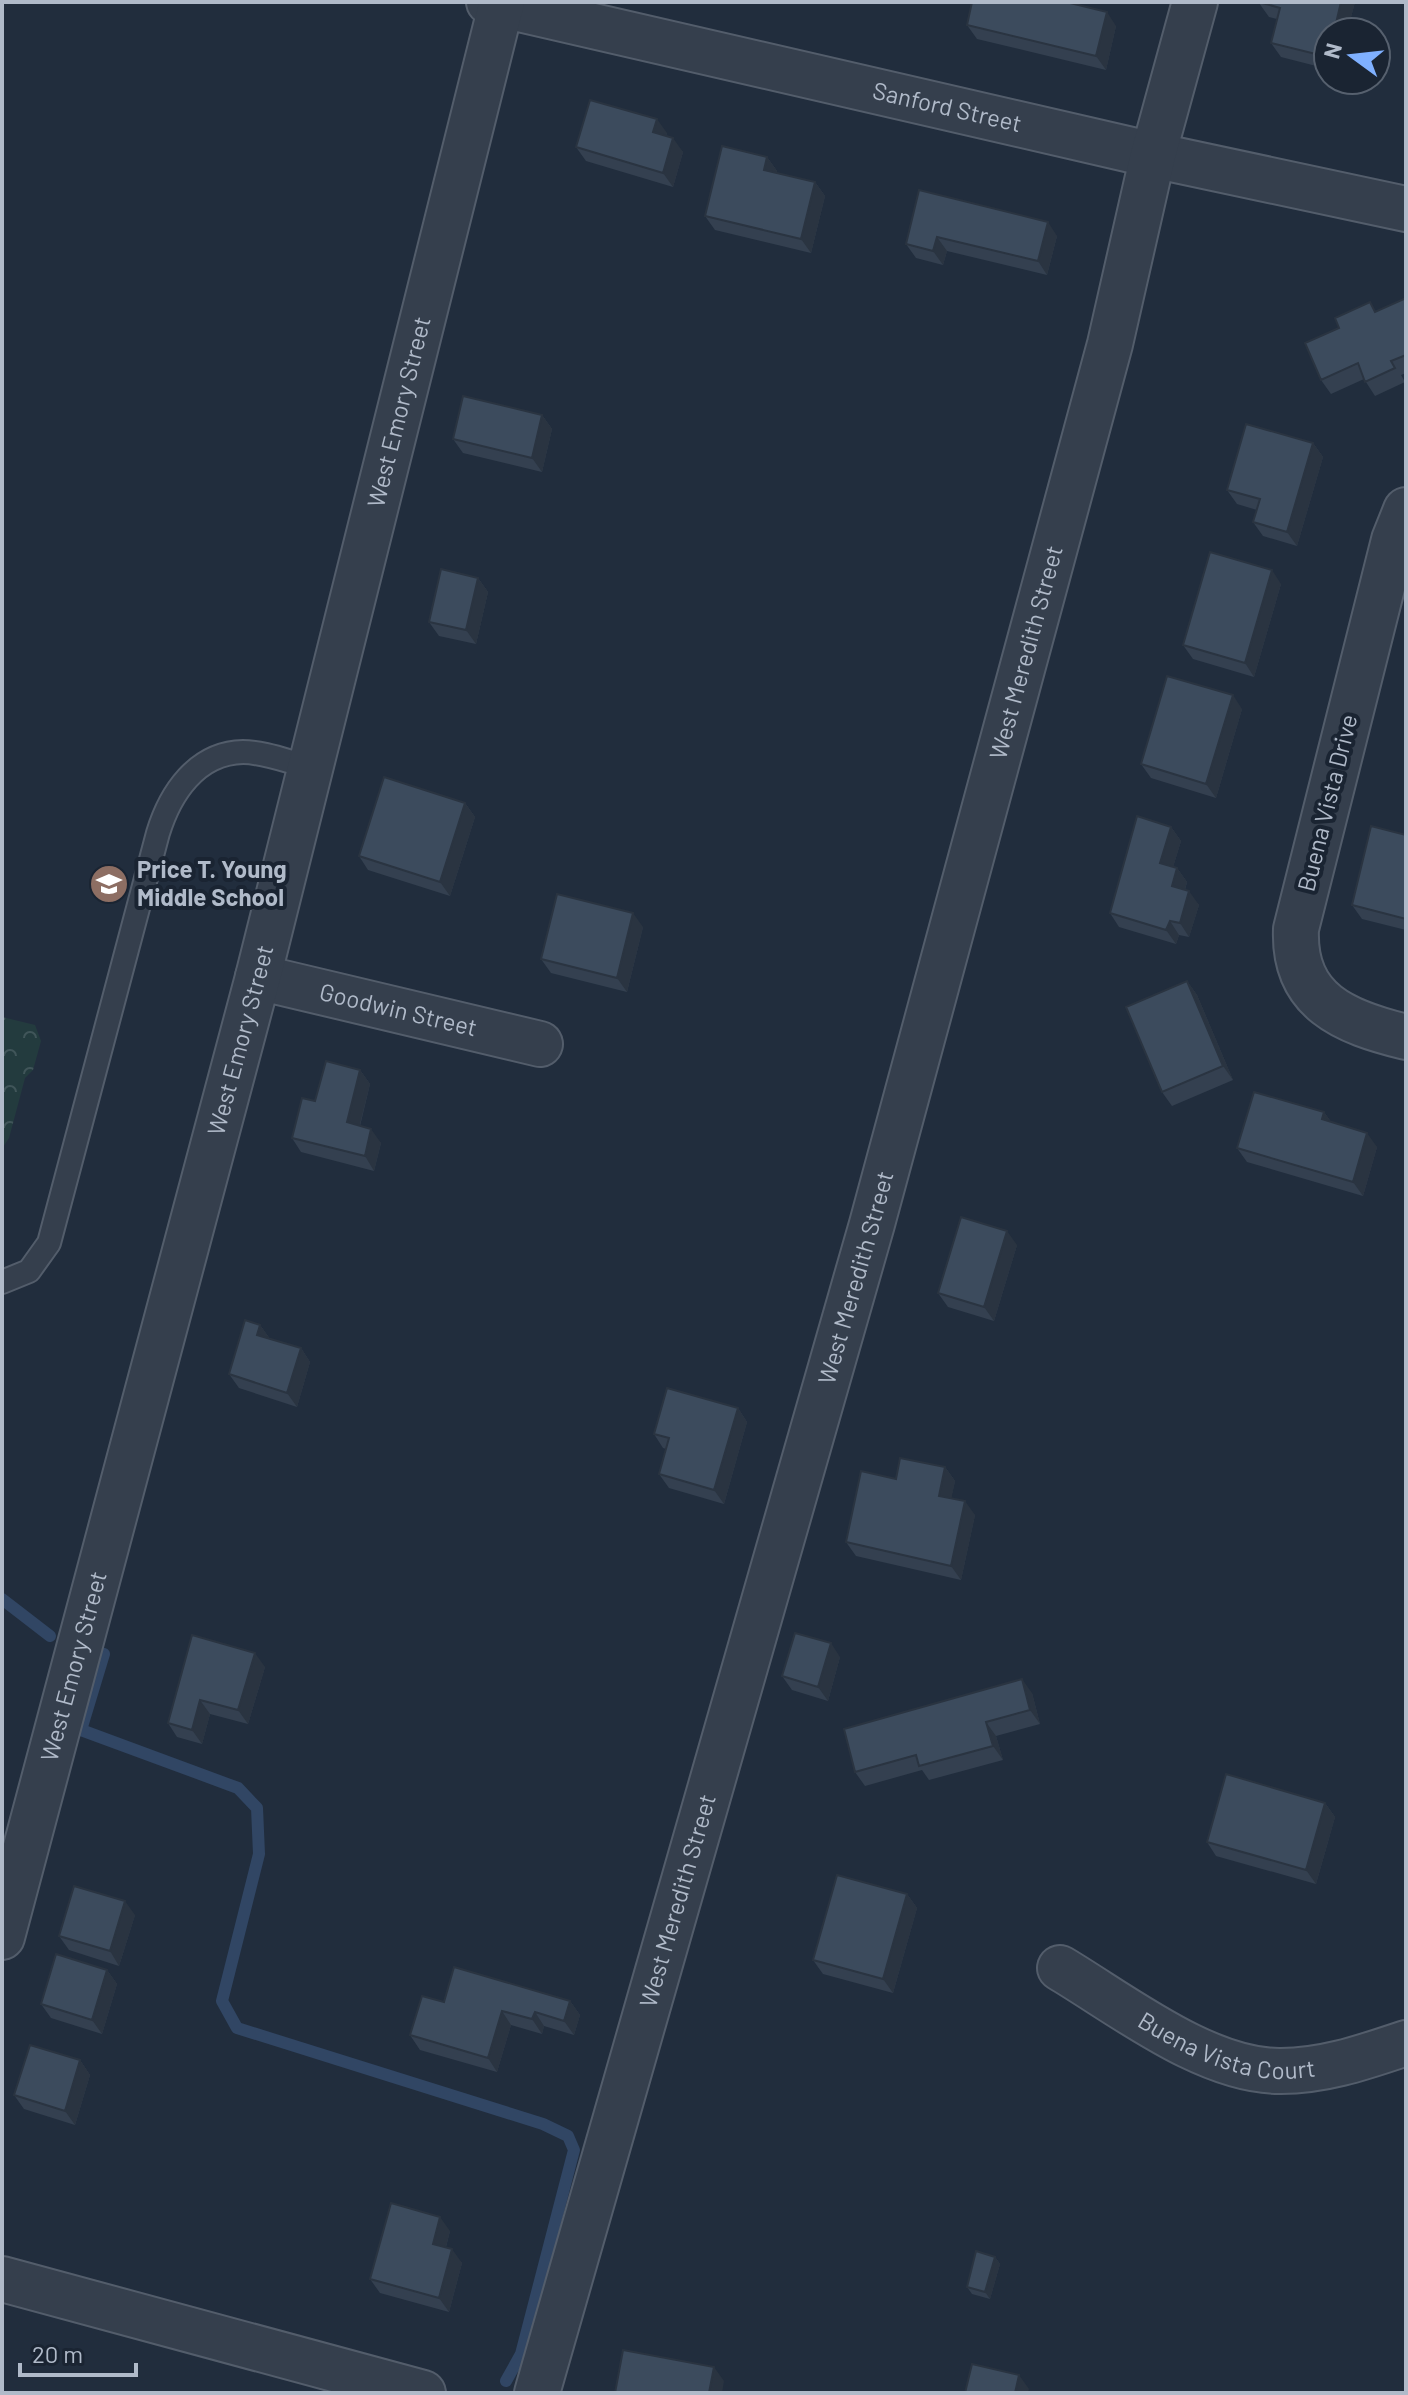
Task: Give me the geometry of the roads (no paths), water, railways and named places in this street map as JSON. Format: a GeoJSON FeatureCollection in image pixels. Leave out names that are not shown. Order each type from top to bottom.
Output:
{"type":"FeatureCollection","features":[{"type":"Feature","properties":{"kind":"street","name":"West Meredith Street"},"geometry":{"type":"LineString","coordinates":[[537,2393],[872,1224],[1110,344],[1153,155],[1195,2]]}},
{"type":"Feature","properties":{"kind":"street","name":"Sanford Street"},"geometry":{"type":"LineString","coordinates":[[498,3],[1153,155],[1406,209]]}},
{"type":"Feature","properties":{"kind":"street","name":"West Emory Street"},"geometry":{"type":"LineString","coordinates":[[2,1937],[258,977],[498,3]]}},
{"type":"Feature","properties":{"kind":"street","name":"Buena Vista Drive"},"geometry":{"type":"LineString","coordinates":[[1406,510],[1394,540],[1307,884],[1296,929],[1295,953],[1309,986],[1335,1012],[1353,1022],[1406,1037]]}},
{"type":"Feature","properties":{"kind":"street","name":"Goodwin Street"},"geometry":{"type":"LineString","coordinates":[[258,977],[540,1044]]}},
{"type":"Feature","properties":{"kind":"street","name":"Buena Vista Court"},"geometry":{"type":"LineString","coordinates":[[1060,1968],[1198,2049],[1253,2068],[1308,2070],[1343,2064],[1406,2043]]}},
{"type":"Feature","properties":{"kind":"street"},"geometry":{"type":"LineString","coordinates":[[2,2279],[423,2393]]}},
{"type":"Feature","properties":{"kind":"lane"},"geometry":{"type":"LineString","coordinates":[[2,1282],[29,1271],[49,1243],[158,833],[175,791],[215,759],[242,752],[310,767]]}},
{"type":"Feature","properties":{"kind":"waterway"},"geometry":{"type":"LineString","coordinates":[[2,1599],[50,1636]]}},
{"type":"Feature","properties":{"kind":"waterway"},"geometry":{"type":"LineString","coordinates":[[97,1652],[104,1654],[81,1730],[238,1788],[257,1808],[259,1854],[222,2001],[237,2028],[543,2124],[568,2136],[574,2150],[521,2354],[506,2381]]}},
{"type":"Feature","properties":{"kind":"place","name":"Price T. Young Middle School"},"geometry":{"type":"Point","coordinates":[109,884]}}]}
